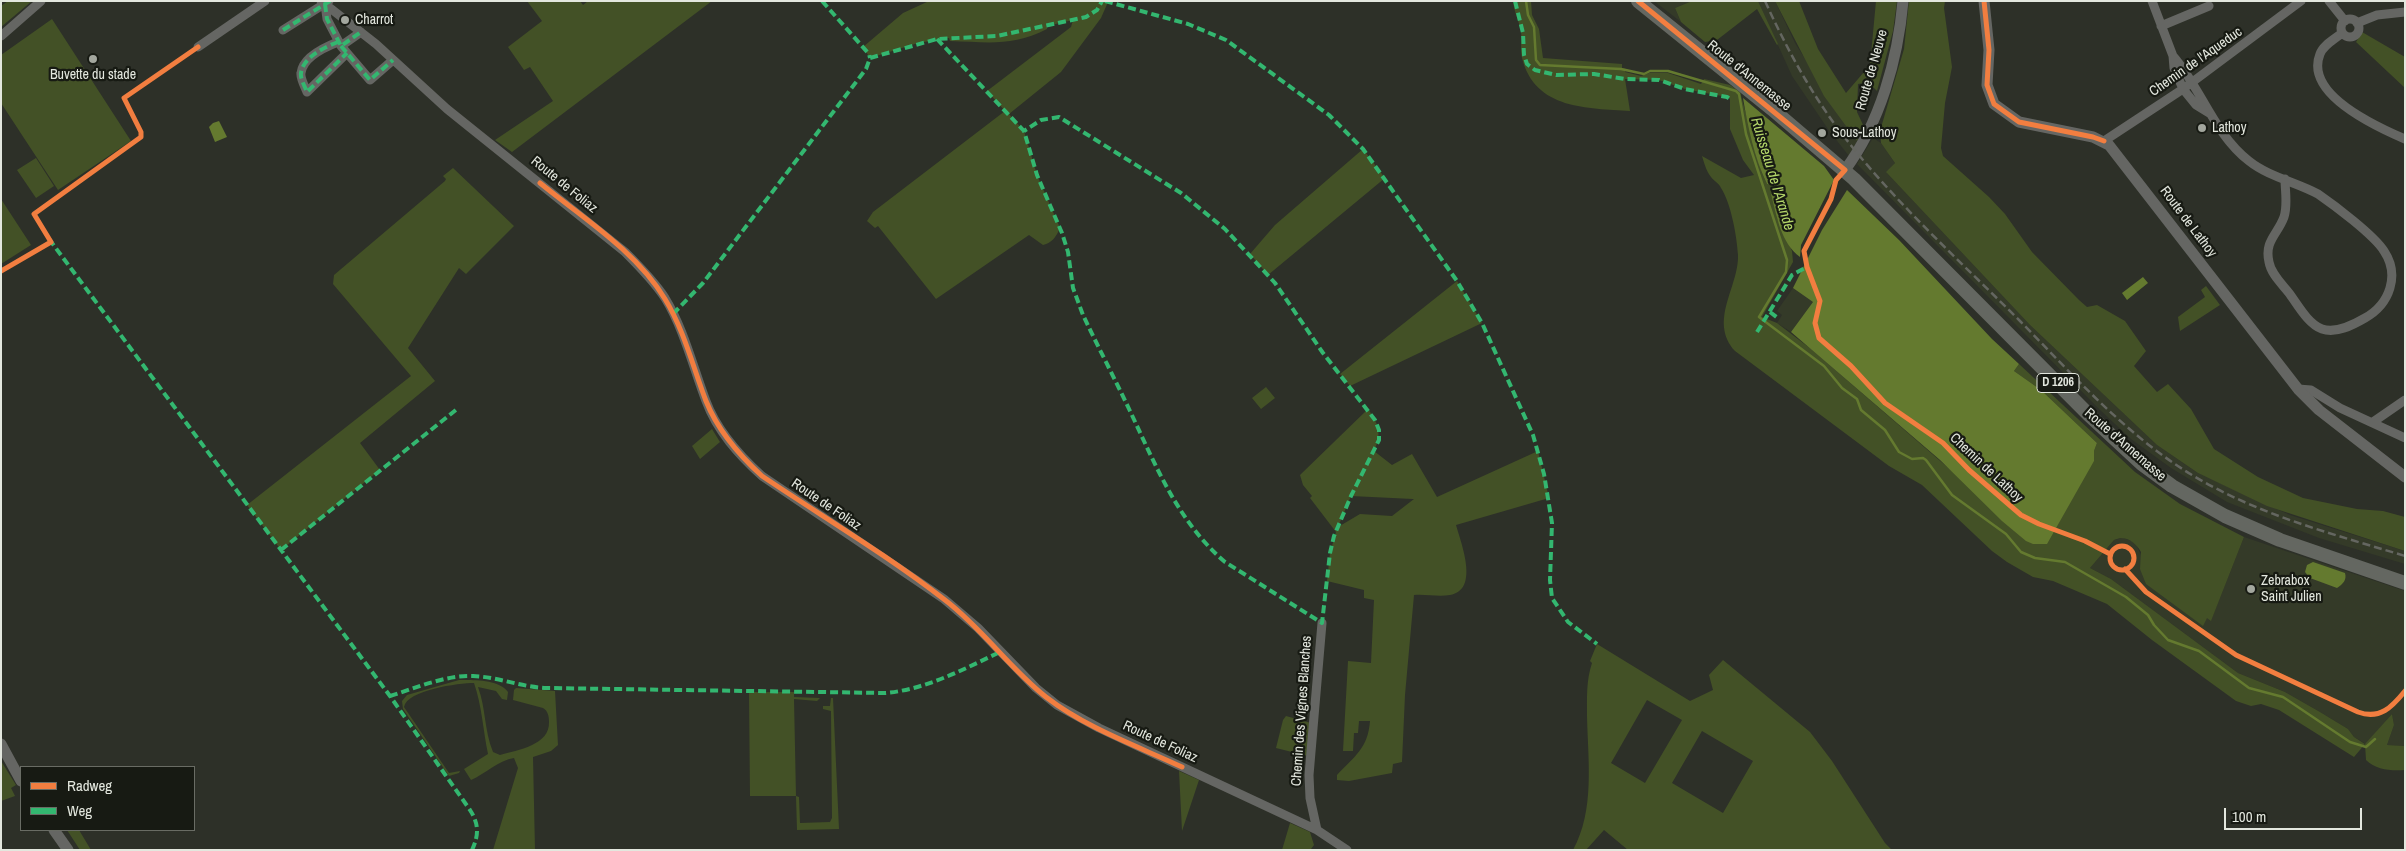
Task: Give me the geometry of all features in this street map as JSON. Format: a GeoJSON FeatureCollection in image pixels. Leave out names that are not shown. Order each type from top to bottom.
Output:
{"type":"FeatureCollection","features":[{"type":"Feature","properties":{"kind":"main road","name":"Route d'Annemasse"},"geometry":{"type":"LineString","coordinates":[[1638,1],[1845,170],[2088,414],[2142,464],[2172,486],[2225,516],[2305,548],[2405,583]]}},
{"type":"Feature","properties":{"kind":"main road","name":"Route d'Annemasse"},"geometry":{"type":"LineString","coordinates":[[2305,548],[2405,573]]}},
{"type":"Feature","properties":{"kind":"street"},"geometry":{"type":"LineString","coordinates":[[1,36],[41,1]]}},
{"type":"Feature","properties":{"kind":"street"},"geometry":{"type":"LineString","coordinates":[[198,48],[265,1]]}},
{"type":"Feature","properties":{"kind":"street","name":"Route de Neuve"},"geometry":{"type":"LineString","coordinates":[[1845,170],[1863,144],[1879,103],[1898,43],[1903,1]]}},
{"type":"Feature","properties":{"kind":"street"},"geometry":{"type":"LineString","coordinates":[[1984,1],[1989,50],[1987,85],[1994,104],[2019,122],[2093,137],[2104,141]]}},
{"type":"Feature","properties":{"kind":"street"},"geometry":{"type":"LineString","coordinates":[[2152,1],[2173,56],[2174,68],[2182,90],[2196,105],[2209,113]]}},
{"type":"Feature","properties":{"kind":"street","name":"Chemin de l'Aqueduc"},"geometry":{"type":"LineString","coordinates":[[2104,141],[2182,90],[2302,1]]}},
{"type":"Feature","properties":{"kind":"street"},"geometry":{"type":"LineString","coordinates":[[2329,1],[2345,21]]}},
{"type":"Feature","properties":{"kind":"street"},"geometry":{"type":"LineString","coordinates":[[283,30],[325,2],[327,19],[342,47],[370,80],[393,60]]}},
{"type":"Feature","properties":{"kind":"street","name":"Route de Foliaz"},"geometry":{"type":"LineString","coordinates":[[325,2],[447,109],[625,252],[642,269],[665,298],[673,314],[706,402],[721,431],[743,458],[762,476],[944,599],[978,628],[1036,688],[1057,705],[1099,728],[1317,830],[1346,850]]}},
{"type":"Feature","properties":{"kind":"street"},"geometry":{"type":"LineString","coordinates":[[2161,26],[2209,6]]}},
{"type":"Feature","properties":{"kind":"street"},"geometry":{"type":"LineString","coordinates":[[2356,23],[2376,15],[2405,12]]}},
{"type":"Feature","properties":{"kind":"street"},"geometry":{"type":"LineString","coordinates":[[2351,20],[2356,23],[2358,30],[2355,35],[2348,37],[2342,33],[2341,26],[2345,21],[2351,20]]}},
{"type":"Feature","properties":{"kind":"street"},"geometry":{"type":"LineString","coordinates":[[342,47],[319,50],[302,70],[300,76],[307,92],[342,47],[361,32]]}},
{"type":"Feature","properties":{"kind":"street"},"geometry":{"type":"LineString","coordinates":[[2342,33],[2319,54],[2318,66],[2323,84],[2340,102],[2357,115],[2405,139]]}},
{"type":"Feature","properties":{"kind":"street"},"geometry":{"type":"LineString","coordinates":[[2173,56],[2202,98],[2209,113],[2249,161],[2285,179],[2323,198],[2379,244],[2387,256],[2392,272],[2390,289],[2380,307],[2363,319],[2334,330],[2319,328],[2310,321],[2272,270],[2268,248],[2272,236],[2285,214],[2285,179]]}},
{"type":"Feature","properties":{"kind":"street","name":"Route de Lathoy"},"geometry":{"type":"LineString","coordinates":[[2104,141],[2140,184],[2298,389],[2319,410],[2405,478]]}},
{"type":"Feature","properties":{"kind":"street"},"geometry":{"type":"LineString","coordinates":[[2298,389],[2310,390],[2340,408],[2405,438]]}},
{"type":"Feature","properties":{"kind":"street"},"geometry":{"type":"LineString","coordinates":[[2373,422],[2405,400]]}},
{"type":"Feature","properties":{"kind":"street","name":"Chemin des Vignes Blanches"},"geometry":{"type":"LineString","coordinates":[[1317,830],[1310,798],[1308,775],[1322,623]]}},
{"type":"Feature","properties":{"kind":"street"},"geometry":{"type":"LineString","coordinates":[[1,744],[20,779]]}},
{"type":"Feature","properties":{"kind":"street"},"geometry":{"type":"LineString","coordinates":[[55,831],[68,850]]}},
{"type":"Feature","properties":{"kind":"shaded area"},"geometry":{"type":"Polygon","coordinates":[[[8,1],[32,1],[1,27],[1,6],[8,1]]]}},
{"type":"Feature","properties":{"kind":"shaded area"},"geometry":{"type":"Polygon","coordinates":[[[527,1],[580,1],[583,5],[588,1],[712,1],[512,152],[495,140],[553,101],[530,67],[524,70],[508,47],[542,21],[527,1]]]}},
{"type":"Feature","properties":{"kind":"shaded area"},"geometry":{"type":"Polygon","coordinates":[[[929,1],[1108,2],[1101,18],[1061,72],[1009,114],[1024,131],[1037,175],[1060,228],[1057,234],[1051,241],[1043,245],[1029,235],[936,299],[878,226],[875,228],[867,221],[873,212],[1005,111],[987,91],[1071,27],[1073,20],[1047,26],[1047,29],[1022,39],[988,42],[950,41],[949,38],[918,43],[870,58],[863,47],[903,13],[929,1]]]}},
{"type":"Feature","properties":{"kind":"shaded area"},"geometry":{"type":"Polygon","coordinates":[[[1513,1],[1531,1],[1532,15],[1539,29],[1543,58],[1622,64],[1622,68],[1626,69],[1625,72],[1641,76],[1649,73],[1668,73],[1701,84],[1704,79],[1730,85],[1740,92],[1762,173],[1767,184],[1774,186],[1777,218],[1792,251],[1793,262],[1762,317],[1777,323],[1811,349],[1953,472],[2094,461],[2094,451],[2097,443],[2041,390],[2014,371],[2019,364],[2135,472],[2180,504],[2244,537],[2211,621],[2207,618],[2203,626],[2146,584],[2140,569],[2141,552],[2130,540],[2122,538],[2114,540],[2090,568],[2111,579],[2238,673],[2285,692],[2348,729],[2354,737],[2365,744],[2354,757],[2279,710],[2261,704],[2251,706],[2236,701],[2152,640],[2107,604],[2053,581],[2033,577],[2007,562],[1992,551],[1922,485],[1889,466],[1735,351],[1727,340],[1724,316],[1737,267],[1738,255],[1735,230],[1725,194],[1709,175],[1702,156],[1741,178],[1754,175],[1743,160],[1730,129],[1730,99],[1685,89],[1659,80],[1625,79],[1630,111],[1581,107],[1551,97],[1538,88],[1529,75],[1522,58],[1521,31],[1513,1]]]}},
{"type":"Feature","properties":{"kind":"shaded area"},"geometry":{"type":"Polygon","coordinates":[[[1654,1],[1692,1],[1675,8],[1681,22],[1654,1]]]}},
{"type":"Feature","properties":{"kind":"shaded area"},"geometry":{"type":"Polygon","coordinates":[[[1692,1],[1758,1],[1778,44],[1757,9],[1717,40],[1705,42],[1681,22],[1675,8],[1692,1]]]}},
{"type":"Feature","properties":{"kind":"shaded area"},"geometry":{"type":"Polygon","coordinates":[[[1758,1],[1775,1],[1795,43],[1857,141],[1849,156],[1830,132],[1792,76],[1758,1]]]}},
{"type":"Feature","properties":{"kind":"shaded area"},"geometry":{"type":"Polygon","coordinates":[[[1775,1],[1799,1],[1818,49],[1846,93],[1870,65],[1876,1],[1897,1],[1893,31],[1877,91],[1868,82],[1858,84],[1857,112],[1864,127],[1857,141],[1824,96],[1775,1]]]}},
{"type":"Feature","properties":{"kind":"shaded area"},"geometry":{"type":"Polygon","coordinates":[[[1909,1],[1945,1],[1944,8],[1952,67],[1945,103],[1941,148],[1943,156],[1989,197],[2005,214],[2032,252],[2079,300],[2087,307],[2097,305],[2125,321],[2146,351],[2134,366],[2157,392],[2168,384],[2191,409],[2214,449],[2258,477],[2303,498],[2357,509],[2383,511],[2405,517],[2405,551],[2267,506],[2198,473],[2157,445],[2030,325],[1886,172],[1895,163],[1881,143],[1880,131],[1904,49],[1909,1]]]}},
{"type":"Feature","properties":{"kind":"shaded area"},"geometry":{"type":"Polygon","coordinates":[[[52,19],[131,141],[58,190],[1,103],[1,55],[52,19]]]}},
{"type":"Feature","properties":{"kind":"shaded area"},"geometry":{"type":"Polygon","coordinates":[[[2362,32],[2405,57],[2405,88],[2356,42],[2362,32]]]}},
{"type":"Feature","properties":{"kind":"shaded area"},"geometry":{"type":"Polygon","coordinates":[[[1873,138],[1881,143],[1895,163],[1887,173],[2030,325],[2157,445],[2198,473],[2290,515],[2405,551],[2405,564],[2319,538],[2227,502],[2171,468],[2131,439],[1857,164],[1873,138]]]}},
{"type":"Feature","properties":{"kind":"shaded area"},"geometry":{"type":"Polygon","coordinates":[[[1363,149],[1385,178],[1268,275],[1250,254],[1275,225],[1363,149]]]}},
{"type":"Feature","properties":{"kind":"shaded area"},"geometry":{"type":"Polygon","coordinates":[[[36,158],[54,186],[36,198],[17,170],[36,158]]]}},
{"type":"Feature","properties":{"kind":"shaded area"},"geometry":{"type":"Polygon","coordinates":[[[453,168],[514,226],[466,274],[459,268],[408,348],[435,381],[360,443],[380,470],[281,550],[247,505],[411,376],[333,284],[334,275],[445,181],[446,179],[443,176],[453,168]]]}},
{"type":"Feature","properties":{"kind":"shaded area"},"geometry":{"type":"Polygon","coordinates":[[[1,199],[31,245],[1,264],[1,199]]]}},
{"type":"Feature","properties":{"kind":"shaded area"},"geometry":{"type":"Polygon","coordinates":[[[1457,281],[1482,323],[1350,386],[1340,374],[1457,281]]]}},
{"type":"Feature","properties":{"kind":"shaded area"},"geometry":{"type":"Polygon","coordinates":[[[2206,286],[2220,305],[2180,331],[2178,317],[2205,297],[2201,290],[2206,286]]]}},
{"type":"Feature","properties":{"kind":"shaded area"},"geometry":{"type":"Polygon","coordinates":[[[1793,288],[1813,302],[1791,332],[1777,323],[1782,315],[1777,311],[1793,288]]]}},
{"type":"Feature","properties":{"kind":"shaded area"},"geometry":{"type":"Polygon","coordinates":[[[1266,387],[1275,398],[1261,409],[1252,398],[1266,387]]]}},
{"type":"Feature","properties":{"kind":"shaded area"},"geometry":{"type":"Polygon","coordinates":[[[1368,409],[1375,419],[1379,434],[1374,451],[1392,465],[1412,454],[1437,497],[1538,451],[1549,498],[1456,525],[1466,565],[1464,584],[1459,591],[1450,595],[1414,595],[1405,695],[1402,762],[1393,764],[1392,773],[1349,781],[1337,780],[1337,775],[1360,751],[1369,730],[1370,721],[1359,721],[1358,733],[1354,733],[1353,751],[1343,751],[1348,661],[1371,663],[1374,600],[1364,598],[1364,590],[1327,581],[1330,553],[1336,532],[1310,498],[1312,496],[1303,485],[1300,475],[1368,409]],[[1351,496],[1338,527],[1360,514],[1392,516],[1414,499],[1351,496]]]}},
{"type":"Feature","properties":{"kind":"shaded area"},"geometry":{"type":"Polygon","coordinates":[[[712,429],[720,442],[700,459],[692,446],[712,429]]]}},
{"type":"Feature","properties":{"kind":"shaded area"},"geometry":{"type":"Polygon","coordinates":[[[2244,537],[2405,591],[2405,746],[2387,745],[2394,725],[2392,714],[2366,744],[2354,737],[2348,729],[2285,692],[2238,673],[2111,579],[2090,568],[2114,540],[2123,538],[2132,541],[2136,544],[2142,557],[2211,620],[2244,537]]]}},
{"type":"Feature","properties":{"kind":"shaded area"},"geometry":{"type":"Polygon","coordinates":[[[1597,644],[1690,701],[1713,690],[1709,675],[1723,660],[1810,732],[1832,761],[1885,843],[1892,850],[1628,850],[1604,830],[1586,850],[1573,850],[1585,819],[1589,785],[1587,696],[1592,663],[1590,661],[1597,644]],[[1647,700],[1611,763],[1645,783],[1682,720],[1647,700]],[[1702,731],[1672,783],[1723,813],[1753,761],[1702,731]]]}},
{"type":"Feature","properties":{"kind":"shaded area"},"geometry":{"type":"Polygon","coordinates":[[[459,680],[492,682],[508,692],[507,700],[502,699],[496,691],[478,687],[490,744],[493,752],[500,755],[532,745],[539,741],[548,730],[549,718],[546,711],[543,708],[513,700],[514,690],[516,688],[555,691],[558,745],[551,751],[533,757],[535,850],[493,850],[518,768],[514,758],[508,759],[471,780],[464,769],[488,754],[481,709],[474,683],[457,684],[424,692],[407,701],[404,707],[449,773],[460,771],[459,773],[449,776],[403,709],[402,701],[407,695],[459,680]]]}},
{"type":"Feature","properties":{"kind":"shaded area"},"geometry":{"type":"Polygon","coordinates":[[[749,692],[794,692],[794,697],[820,698],[817,701],[794,699],[796,796],[750,796],[749,692]]]}},
{"type":"Feature","properties":{"kind":"shaded area"},"geometry":{"type":"Polygon","coordinates":[[[831,698],[833,698],[839,829],[797,830],[796,796],[799,797],[800,823],[830,822],[832,818],[831,711],[823,709],[823,706],[830,706],[831,698]]]}},
{"type":"Feature","properties":{"kind":"shaded area"},"geometry":{"type":"Polygon","coordinates":[[[2392,714],[2394,725],[2387,745],[2405,746],[2405,770],[2384,769],[2374,766],[2366,760],[2365,744],[2392,714]]]}},
{"type":"Feature","properties":{"kind":"shaded area"},"geometry":{"type":"Polygon","coordinates":[[[1286,716],[1311,723],[1308,756],[1276,748],[1283,720],[1286,716]]]}},
{"type":"Feature","properties":{"kind":"shaded area"},"geometry":{"type":"Polygon","coordinates":[[[1,761],[16,785],[11,788],[15,796],[1,801],[1,761]]]}},
{"type":"Feature","properties":{"kind":"shaded area"},"geometry":{"type":"Polygon","coordinates":[[[1179,771],[1199,780],[1182,831],[1179,771]]]}},
{"type":"Feature","properties":{"kind":"shaded area"},"geometry":{"type":"Polygon","coordinates":[[[1290,823],[1310,832],[1314,845],[1311,849],[1282,850],[1290,823]]]}},
{"type":"Feature","properties":{"kind":"shaded area"},"geometry":{"type":"Polygon","coordinates":[[[68,831],[80,831],[91,850],[80,850],[68,831]]]}},
{"type":"Feature","properties":{"kind":"water"},"geometry":{"type":"Polygon","coordinates":[[[1743,98],[1824,166],[1834,180],[1801,245],[1800,257],[1788,244],[1781,229],[1771,194],[1776,190],[1774,186],[1767,184],[1758,163],[1749,131],[1743,98]]]}},
{"type":"Feature","properties":{"kind":"water"},"geometry":{"type":"Polygon","coordinates":[[[219,121],[227,137],[215,142],[209,127],[219,121]]]}},
{"type":"Feature","properties":{"kind":"water"},"geometry":{"type":"Polygon","coordinates":[[[1847,190],[1899,240],[1992,339],[2019,364],[2014,371],[2041,390],[2097,443],[2094,451],[2094,461],[2047,544],[2033,544],[2026,541],[2002,521],[1940,460],[1791,332],[1813,302],[1793,288],[1822,230],[1847,190]]]}},
{"type":"Feature","properties":{"kind":"water"},"geometry":{"type":"Polygon","coordinates":[[[2143,277],[2148,283],[2127,300],[2122,293],[2143,277]]]}},
{"type":"Feature","properties":{"kind":"water"},"geometry":{"type":"Polygon","coordinates":[[[2313,562],[2345,573],[2344,582],[2337,588],[2310,578],[2305,572],[2307,565],[2313,562]]]}},
{"type":"Feature","properties":{"kind":"waterway","name":"Ruisseau de l'Arande"},"geometry":{"type":"LineString","coordinates":[[1526,1],[1528,15],[1534,27],[1536,60],[1540,65],[1621,69],[1644,74],[1650,71],[1668,71],[1736,91],[1739,94],[1746,134],[1787,260],[1786,272],[1759,317],[1824,366],[1842,388],[1857,399],[1861,410],[1885,430],[1899,452],[1912,459],[1923,458],[1926,460],[1952,495],[2006,534],[2021,552],[2035,558],[2065,562],[2126,597],[2148,615],[2154,625],[2168,640],[2199,651],[2249,688],[2283,697],[2350,742],[2366,747],[2375,739]]}},
{"type":"Feature","properties":{"kind":"railway"},"geometry":{"type":"LineString","coordinates":[[1765,1],[1808,84],[1828,115],[1859,156],[1903,205],[2123,423],[2168,459],[2217,489],[2296,522],[2405,556]]}},
{"type":"Feature","properties":{"kind":"marked path"},"geometry":{"type":"LineString","coordinates":[[283,30],[330,1]]}},
{"type":"Feature","properties":{"kind":"marked path"},"geometry":{"type":"LineString","coordinates":[[822,1],[869,54],[870,58]]}},
{"type":"Feature","properties":{"kind":"marked path"},"geometry":{"type":"LineString","coordinates":[[673,314],[703,283],[866,69],[870,58],[937,39],[997,36],[1086,17],[1097,10],[1102,1]]}},
{"type":"Feature","properties":{"kind":"marked path"},"geometry":{"type":"LineString","coordinates":[[1105,1],[1188,24],[1226,40],[1329,115],[1363,149],[1457,281],[1482,323],[1533,435],[1544,474],[1552,523],[1550,580],[1552,598],[1568,622],[1597,644]]}},
{"type":"Feature","properties":{"kind":"marked path"},"geometry":{"type":"LineString","coordinates":[[1515,1],[1523,33],[1524,55],[1527,64],[1535,70],[1556,75],[1594,74],[1625,79],[1659,80],[1685,89],[1730,99]]}},
{"type":"Feature","properties":{"kind":"marked path"},"geometry":{"type":"LineString","coordinates":[[325,4],[327,19],[341,46],[361,32]]}},
{"type":"Feature","properties":{"kind":"marked path"},"geometry":{"type":"LineString","coordinates":[[937,39],[1024,131],[1037,175],[1062,233],[1068,252],[1073,288],[1083,315],[1159,472],[1181,511],[1208,546],[1225,562],[1322,623],[1330,553],[1334,536],[1351,496],[1379,440],[1379,430],[1375,420],[1323,353],[1275,283],[1225,229],[1181,193],[1059,117],[1041,120],[1024,131]]}},
{"type":"Feature","properties":{"kind":"marked path"},"geometry":{"type":"LineString","coordinates":[[338,42],[321,50],[306,62],[301,75],[307,92],[347,53]]}},
{"type":"Feature","properties":{"kind":"marked path"},"geometry":{"type":"LineString","coordinates":[[341,46],[370,80],[393,60]]}},
{"type":"Feature","properties":{"kind":"marked path"},"geometry":{"type":"LineString","coordinates":[[49,239],[390,696],[470,810],[477,830],[472,850]]}},
{"type":"Feature","properties":{"kind":"marked path"},"geometry":{"type":"LineString","coordinates":[[1757,332],[1792,275],[1807,267]]}},
{"type":"Feature","properties":{"kind":"marked path"},"geometry":{"type":"LineString","coordinates":[[1770,312],[1779,319]]}},
{"type":"Feature","properties":{"kind":"marked path"},"geometry":{"type":"LineString","coordinates":[[281,550],[457,409]]}},
{"type":"Feature","properties":{"kind":"marked path"},"geometry":{"type":"LineString","coordinates":[[390,696],[441,680],[462,676],[491,678],[546,688],[886,693],[931,683],[1000,652]]}},
{"type":"Feature","properties":{"kind":"cycle path","name":"Chemin de Lathoy"},"geometry":{"type":"LineString","coordinates":[[1638,1],[1845,170],[1836,180],[1831,199],[1804,251],[1807,267],[1820,301],[1815,323],[1819,338],[1851,366],[1885,403],[1943,443],[1969,470],[2021,515],[2039,524],[2085,541],[2110,554]]}},
{"type":"Feature","properties":{"kind":"cycle path"},"geometry":{"type":"LineString","coordinates":[[1984,1],[1989,50],[1987,85],[1994,104],[2019,122],[2093,137],[2104,141]]}},
{"type":"Feature","properties":{"kind":"cycle path"},"geometry":{"type":"LineString","coordinates":[[1,271],[51,242],[34,214],[141,137],[141,132],[124,98],[198,47]]}},
{"type":"Feature","properties":{"kind":"cycle path"},"geometry":{"type":"LineString","coordinates":[[540,183],[624,250],[653,282],[678,323],[711,412],[737,451],[762,476],[878,552],[945,600],[972,623],[1020,674],[1061,708],[1112,736],[1182,767]]}},
{"type":"Feature","properties":{"kind":"cycle path"},"geometry":{"type":"LineString","coordinates":[[2122,546],[2131,549],[2134,558],[2131,567],[2122,570],[2113,567],[2110,558],[2113,549],[2122,546]]}},
{"type":"Feature","properties":{"kind":"cycle path"},"geometry":{"type":"LineString","coordinates":[[2125,569],[2146,592],[2236,655],[2358,712],[2366,714],[2379,713],[2390,707],[2405,691]]}},
{"type":"Feature","properties":{"kind":"place","name":"Charrot"},"geometry":{"type":"Point","coordinates":[345,20]}},
{"type":"Feature","properties":{"kind":"place","name":"Buvette du stade"},"geometry":{"type":"Point","coordinates":[93,59]}},
{"type":"Feature","properties":{"kind":"place","name":"Lathoy"},"geometry":{"type":"Point","coordinates":[2202,128]}},
{"type":"Feature","properties":{"kind":"place","name":"Sous-Lathoy"},"geometry":{"type":"Point","coordinates":[1822,133]}},
{"type":"Feature","properties":{"kind":"place","name":"Zebrabox Saint Julien"},"geometry":{"type":"Point","coordinates":[2251,589]}}]}
